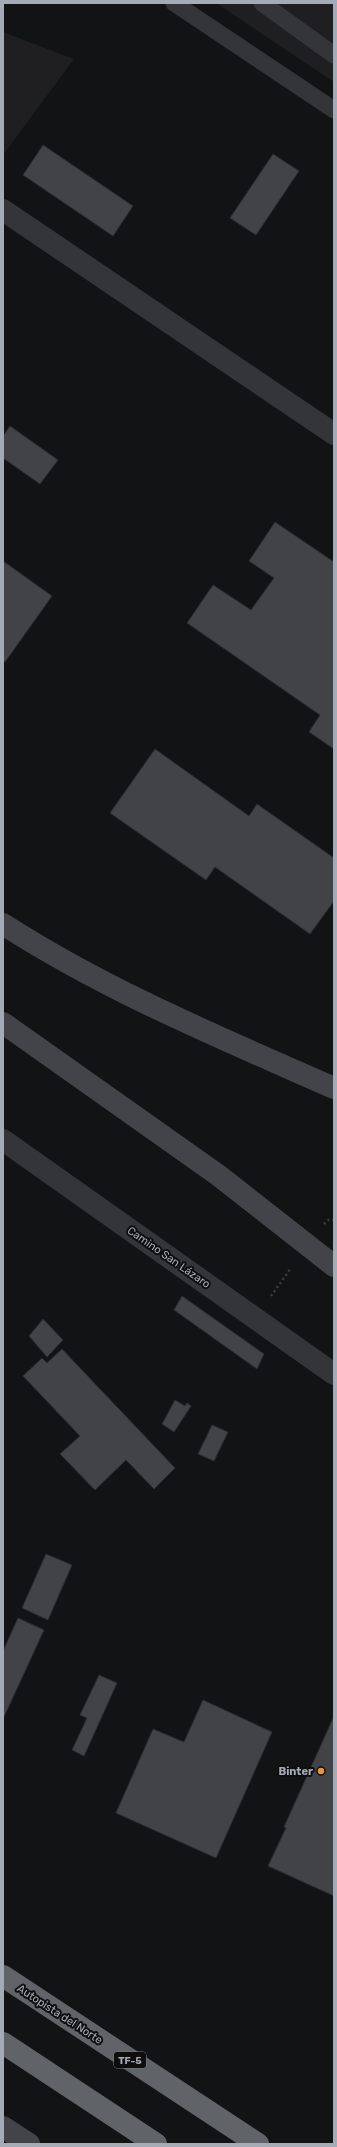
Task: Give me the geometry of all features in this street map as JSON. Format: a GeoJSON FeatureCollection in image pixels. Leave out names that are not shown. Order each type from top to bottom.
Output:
{"type":"FeatureCollection","features":[{"type":"Feature","properties":{"kind":"highway","name":"Autopista del Norte"},"geometry":{"type":"LineString","coordinates":[[3,1976],[258,2144]]}},
{"type":"Feature","properties":{"kind":"highway"},"geometry":{"type":"LineString","coordinates":[[3,2043],[156,2144]]}},
{"type":"Feature","properties":{"kind":"main road"},"geometry":{"type":"LineString","coordinates":[[3,924],[35,945],[123,993],[334,1088]]}},
{"type":"Feature","properties":{"kind":"main road"},"geometry":{"type":"LineString","coordinates":[[3,1022],[218,1175],[334,1266]]}},
{"type":"Feature","properties":{"kind":"main road"},"geometry":{"type":"LineString","coordinates":[[3,2127],[29,2144]]}},
{"type":"Feature","properties":{"kind":"street"},"geometry":{"type":"LineString","coordinates":[[3,210],[334,434]]}},
{"type":"Feature","properties":{"kind":"street","name":"Camino San Lázaro"},"geometry":{"type":"LineString","coordinates":[[3,1140],[334,1374]]}},
{"type":"Feature","properties":{"kind":"lane"},"geometry":{"type":"LineString","coordinates":[[174,3],[334,110]]}},
{"type":"Feature","properties":{"kind":"lane"},"geometry":{"type":"LineString","coordinates":[[262,3],[334,55]]}},
{"type":"Feature","properties":{"kind":"shaded area"},"geometry":{"type":"Polygon","coordinates":[[[216,3],[334,3],[334,82],[216,3]]]}},
{"type":"Feature","properties":{"kind":"shaded area"},"geometry":{"type":"Polygon","coordinates":[[[3,32],[74,59],[3,155],[3,32]]]}},
{"type":"Feature","properties":{"kind":"building"},"geometry":{"type":"Polygon","coordinates":[[[43,145],[133,206],[113,236],[23,175],[43,145]]]}},
{"type":"Feature","properties":{"kind":"building"},"geometry":{"type":"Polygon","coordinates":[[[273,154],[299,171],[256,235],[230,218],[273,154]]]}},
{"type":"Feature","properties":{"kind":"building"},"geometry":{"type":"Polygon","coordinates":[[[10,426],[58,460],[40,484],[3,458],[3,436],[10,426]]]}},
{"type":"Feature","properties":{"kind":"building"},"geometry":{"type":"Polygon","coordinates":[[[275,522],[334,562],[334,749],[309,732],[320,715],[187,623],[213,585],[251,610],[274,578],[249,561],[275,522]]]}},
{"type":"Feature","properties":{"kind":"building"},"geometry":{"type":"Polygon","coordinates":[[[3,561],[52,596],[5,662],[3,660],[3,561]]]}},
{"type":"Feature","properties":{"kind":"building"},"geometry":{"type":"Polygon","coordinates":[[[155,749],[249,816],[257,804],[334,858],[334,901],[310,934],[215,867],[206,880],[110,813],[155,749]]]}},
{"type":"Feature","properties":{"kind":"building"},"geometry":{"type":"Polygon","coordinates":[[[182,1296],[264,1354],[257,1369],[174,1310],[182,1296]]]}},
{"type":"Feature","properties":{"kind":"building"},"geometry":{"type":"Polygon","coordinates":[[[43,1319],[63,1340],[47,1357],[29,1336],[43,1319]]]}},
{"type":"Feature","properties":{"kind":"building"},"geometry":{"type":"Polygon","coordinates":[[[62,1349],[175,1468],[154,1489],[126,1460],[95,1490],[60,1454],[80,1436],[23,1376],[42,1358],[47,1363],[62,1349]]]}},
{"type":"Feature","properties":{"kind":"building"},"geometry":{"type":"Polygon","coordinates":[[[175,1400],[185,1406],[187,1403],[191,1406],[174,1432],[162,1424],[175,1400]]]}},
{"type":"Feature","properties":{"kind":"building"},"geometry":{"type":"Polygon","coordinates":[[[212,1425],[228,1432],[214,1461],[198,1454],[212,1425]]]}},
{"type":"Feature","properties":{"kind":"building"},"geometry":{"type":"Polygon","coordinates":[[[46,1554],[72,1565],[48,1620],[22,1608],[46,1554]]]}},
{"type":"Feature","properties":{"kind":"building"},"geometry":{"type":"Polygon","coordinates":[[[18,1618],[44,1630],[3,1719],[3,1651],[18,1618]]]}},
{"type":"Feature","properties":{"kind":"building"},"geometry":{"type":"Polygon","coordinates":[[[99,1675],[117,1683],[84,1756],[72,1750],[87,1718],[80,1715],[99,1675]]]}},
{"type":"Feature","properties":{"kind":"building"},"geometry":{"type":"Polygon","coordinates":[[[203,1700],[272,1732],[216,1858],[116,1813],[153,1729],[184,1742],[203,1700]]]}},
{"type":"Feature","properties":{"kind":"building","name":"Binter"},"geometry":{"type":"Polygon","coordinates":[[[334,1716],[334,1896],[268,1866],[334,1716]]]}},
{"type":"Feature","properties":{"kind":"place","name":"Binter"},"geometry":{"type":"Point","coordinates":[321,1771]}}]}
